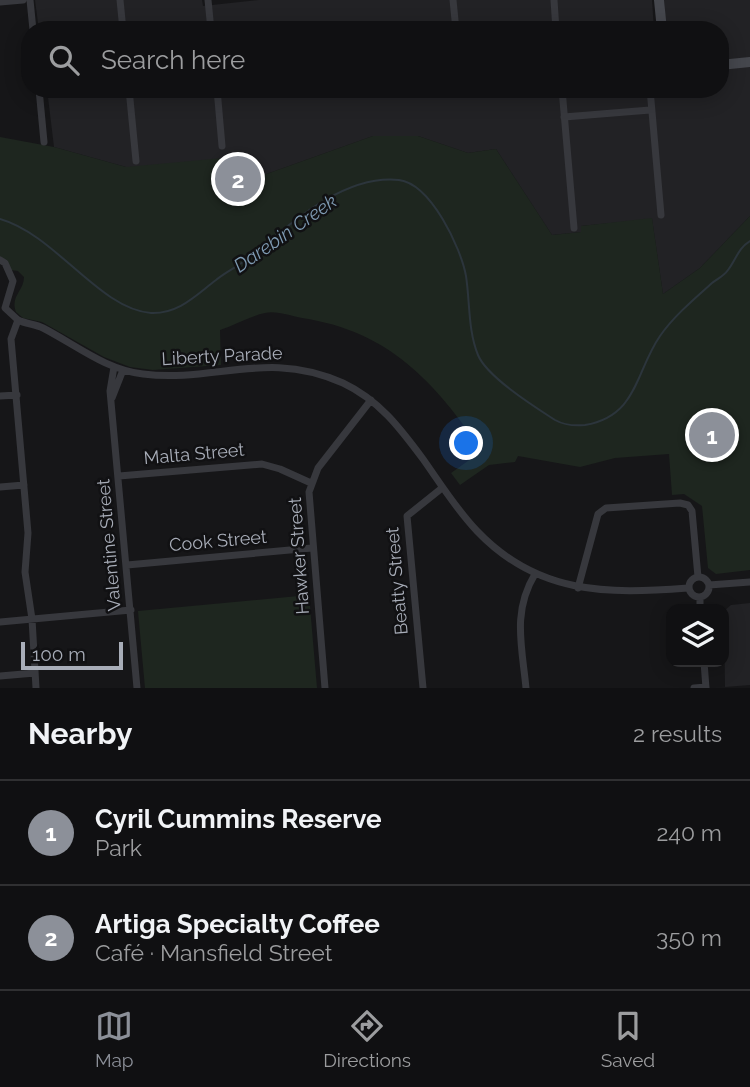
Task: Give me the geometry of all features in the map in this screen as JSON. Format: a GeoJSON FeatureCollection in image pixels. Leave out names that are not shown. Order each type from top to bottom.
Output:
{"type":"FeatureCollection","features":[{"type":"Feature","properties":{"kind":"street"},"geometry":{"type":"LineString","coordinates":[[0,2],[23,0]]}},
{"type":"Feature","properties":{"kind":"street"},"geometry":{"type":"LineString","coordinates":[[30,0],[32,21]]}},
{"type":"Feature","properties":{"kind":"street"},"geometry":{"type":"LineString","coordinates":[[120,0],[122,21]]}},
{"type":"Feature","properties":{"kind":"street"},"geometry":{"type":"LineString","coordinates":[[208,0],[210,21]]}},
{"type":"Feature","properties":{"kind":"street"},"geometry":{"type":"LineString","coordinates":[[453,0],[455,21]]}},
{"type":"Feature","properties":{"kind":"street"},"geometry":{"type":"LineString","coordinates":[[554,0],[556,21]]}},
{"type":"Feature","properties":{"kind":"street"},"geometry":{"type":"LineString","coordinates":[[659,0],[661,21]]}},
{"type":"Feature","properties":{"kind":"street"},"geometry":{"type":"LineString","coordinates":[[729,64],[750,62]]}},
{"type":"Feature","properties":{"kind":"street"},"geometry":{"type":"LineString","coordinates":[[40,98],[44,142]]}},
{"type":"Feature","properties":{"kind":"street"},"geometry":{"type":"LineString","coordinates":[[130,98],[136,160]]}},
{"type":"Feature","properties":{"kind":"street"},"geometry":{"type":"LineString","coordinates":[[218,98],[222,146]]}},
{"type":"Feature","properties":{"kind":"street"},"geometry":{"type":"LineString","coordinates":[[563,98],[574,228]]}},
{"type":"Feature","properties":{"kind":"street"},"geometry":{"type":"LineString","coordinates":[[650,98],[661,215]]}},
{"type":"Feature","properties":{"kind":"street"},"geometry":{"type":"LineString","coordinates":[[564,117],[650,110]]}},
{"type":"Feature","properties":{"kind":"street"},"geometry":{"type":"LineString","coordinates":[[0,260],[5,263],[13,281],[3,308],[18,320],[11,339],[29,533],[25,572],[36,688]]}},
{"type":"Feature","properties":{"kind":"street","name":"Liberty Parade"},"geometry":{"type":"LineString","coordinates":[[18,320],[41,327],[123,370],[154,375],[255,366],[285,367],[328,377],[371,400],[406,434],[442,488],[487,541],[535,574],[578,588],[624,593],[688,588]]}},
{"type":"Feature","properties":{"kind":"street","name":"Valentine Street"},"geometry":{"type":"LineString","coordinates":[[114,367],[110,383],[137,688]]}},
{"type":"Feature","properties":{"kind":"street","name":"Valentine Street"},"geometry":{"type":"LineString","coordinates":[[112,398],[123,370]]}},
{"type":"Feature","properties":{"kind":"street"},"geometry":{"type":"LineString","coordinates":[[0,396],[17,395]]}},
{"type":"Feature","properties":{"kind":"street","name":"Hawker Street"},"geometry":{"type":"LineString","coordinates":[[325,688],[309,505],[311,483],[318,468],[371,400]]}},
{"type":"Feature","properties":{"kind":"street","name":"Malta Street"},"geometry":{"type":"LineString","coordinates":[[119,476],[262,464],[311,483]]}},
{"type":"Feature","properties":{"kind":"street"},"geometry":{"type":"LineString","coordinates":[[0,487],[24,485]]}},
{"type":"Feature","properties":{"kind":"street","name":"Beatty Street"},"geometry":{"type":"LineString","coordinates":[[422,688],[407,516],[442,488]]}},
{"type":"Feature","properties":{"kind":"street"},"geometry":{"type":"LineString","coordinates":[[578,588],[598,514],[606,508],[680,503],[688,505],[692,511],[698,577]]}},
{"type":"Feature","properties":{"kind":"street","name":"Cook Street"},"geometry":{"type":"LineString","coordinates":[[127,565],[312,548]]}},
{"type":"Feature","properties":{"kind":"street"},"geometry":{"type":"LineString","coordinates":[[526,688],[520,606],[535,574]]}},
{"type":"Feature","properties":{"kind":"street"},"geometry":{"type":"LineString","coordinates":[[698,577],[705,579],[709,585],[706,595],[699,598],[691,594],[688,588],[690,581],[698,577]]}},
{"type":"Feature","properties":{"kind":"street"},"geometry":{"type":"LineString","coordinates":[[709,585],[750,582]]}},
{"type":"Feature","properties":{"kind":"street"},"geometry":{"type":"LineString","coordinates":[[699,598],[700,604]]}},
{"type":"Feature","properties":{"kind":"street"},"geometry":{"type":"LineString","coordinates":[[0,622],[131,610]]}},
{"type":"Feature","properties":{"kind":"street"},"geometry":{"type":"LineString","coordinates":[[694,688],[706,687],[704,667]]}},
{"type":"Feature","properties":{"kind":"street"},"geometry":{"type":"LineString","coordinates":[[0,676],[35,673]]}},
{"type":"Feature","properties":{"kind":"shaded area"},"geometry":{"type":"Polygon","coordinates":[[[35,0],[202,0],[203,6],[259,0],[652,0],[653,21],[38,21],[35,0]]]}},
{"type":"Feature","properties":{"kind":"shaded area"},"geometry":{"type":"Polygon","coordinates":[[[664,0],[750,0],[750,216],[700,268],[663,294],[652,219],[581,226],[581,232],[552,235],[496,149],[468,153],[418,136],[373,136],[261,176],[230,199],[227,170],[126,167],[54,147],[48,98],[729,98],[729,21],[665,21],[664,0]]]}},
{"type":"Feature","properties":{"kind":"shaded area"},"geometry":{"type":"Polygon","coordinates":[[[373,136],[418,136],[468,153],[496,149],[552,235],[581,232],[581,226],[652,218],[663,294],[700,268],[750,216],[750,570],[716,574],[708,568],[702,506],[684,494],[672,495],[669,454],[615,458],[580,467],[518,456],[515,462],[489,465],[460,485],[451,473],[482,451],[446,403],[427,382],[385,348],[333,325],[278,313],[259,314],[220,330],[221,365],[153,370],[130,367],[104,357],[42,322],[23,318],[16,312],[15,302],[24,277],[18,271],[11,270],[7,260],[0,258],[0,137],[54,147],[126,167],[234,157],[235,166],[227,170],[230,199],[261,176],[373,136]]]}},
{"type":"Feature","properties":{"kind":"shaded area"},"geometry":{"type":"Polygon","coordinates":[[[309,595],[317,688],[145,688],[138,611],[309,595]]]}},
{"type":"Feature","properties":{"kind":"shaded area"},"geometry":{"type":"Polygon","coordinates":[[[750,603],[750,685],[725,687],[725,667],[729,667],[731,605],[750,603]]]}},
{"type":"Feature","properties":{"kind":"waterway","name":"Darebin Creek"},"geometry":{"type":"LineString","coordinates":[[0,219],[20,227],[40,240],[113,299],[151,313],[179,307],[247,259],[300,216],[338,193],[378,180],[399,180],[411,184],[443,219],[458,250],[466,276],[472,336],[483,364],[524,400],[555,420],[570,425],[585,425],[616,412],[633,391],[665,329],[726,272],[750,241]]}},
{"type":"Feature","properties":{"kind":"place","name":"Artiga Specialty Coffee"},"geometry":{"type":"Point","coordinates":[238,179]}},
{"type":"Feature","properties":{"kind":"place","name":"Cyril Cummins Reserve"},"geometry":{"type":"Point","coordinates":[712,435]}}]}
